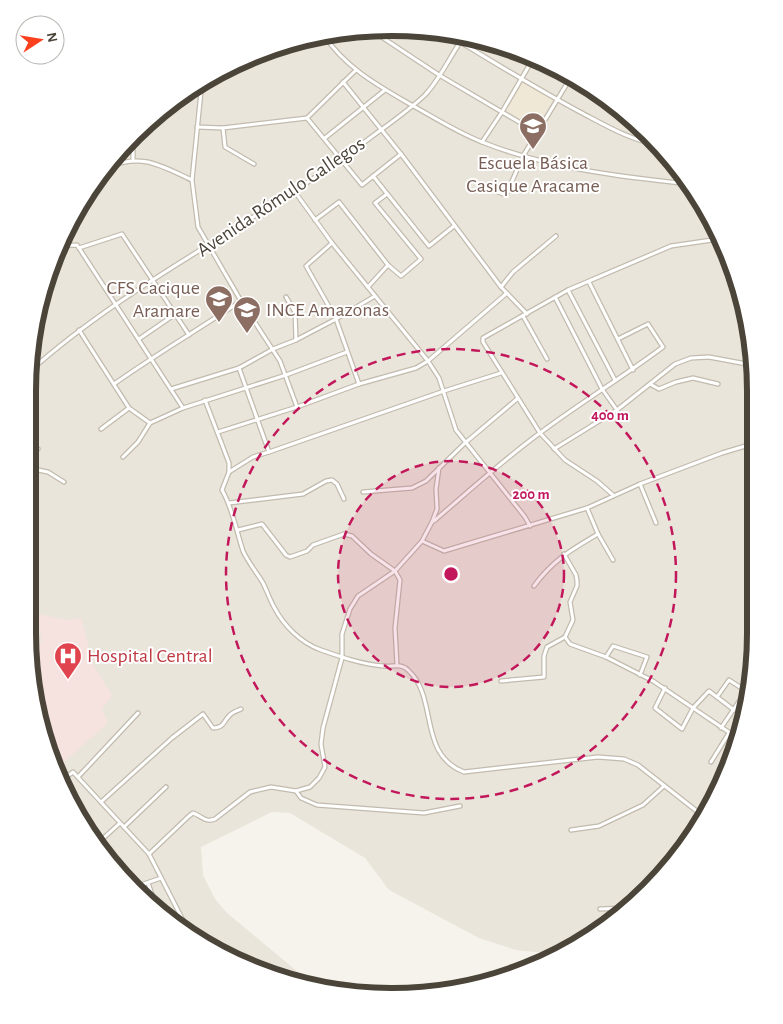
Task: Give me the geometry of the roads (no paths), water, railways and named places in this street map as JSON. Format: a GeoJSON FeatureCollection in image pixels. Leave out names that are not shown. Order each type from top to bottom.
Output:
{"type":"FeatureCollection","features":[{"type":"Feature","properties":{"kind":"street"},"geometry":{"type":"LineString","coordinates":[[381,36],[438,75],[536,132]]}},
{"type":"Feature","properties":{"kind":"street"},"geometry":{"type":"LineString","coordinates":[[329,42],[340,57],[386,90],[482,142],[523,156],[612,176],[679,183]]}},
{"type":"Feature","properties":{"kind":"street","name":"Avenida Rómulo Gallegos"},"geometry":{"type":"LineString","coordinates":[[37,365],[79,330],[116,304],[295,192],[342,160],[426,93],[460,43]]}},
{"type":"Feature","properties":{"kind":"street"},"geometry":{"type":"LineString","coordinates":[[462,43],[556,99],[614,130],[645,142]]}},
{"type":"Feature","properties":{"kind":"street"},"geometry":{"type":"LineString","coordinates":[[482,142],[530,64]]}},
{"type":"Feature","properties":{"kind":"street"},"geometry":{"type":"LineString","coordinates":[[197,126],[223,128],[307,118],[356,70]]}},
{"type":"Feature","properties":{"kind":"street"},"geometry":{"type":"LineString","coordinates":[[343,82],[401,154],[501,287],[525,315],[547,359]]}},
{"type":"Feature","properties":{"kind":"street"},"geometry":{"type":"LineString","coordinates":[[482,186],[506,195],[536,132],[567,83]]}},
{"type":"Feature","properties":{"kind":"street"},"geometry":{"type":"LineString","coordinates":[[325,138],[386,90]]}},
{"type":"Feature","properties":{"kind":"street"},"geometry":{"type":"LineString","coordinates":[[201,92],[192,180],[198,228],[241,301],[273,349],[286,375],[297,407]]}},
{"type":"Feature","properties":{"kind":"street"},"geometry":{"type":"LineString","coordinates":[[307,118],[362,184],[401,154]]}},
{"type":"Feature","properties":{"kind":"street"},"geometry":{"type":"LineString","coordinates":[[223,128],[225,147],[254,164]]}},
{"type":"Feature","properties":{"kind":"street"},"geometry":{"type":"LineString","coordinates":[[133,147],[133,160]]}},
{"type":"Feature","properties":{"kind":"street"},"geometry":{"type":"LineString","coordinates":[[119,164],[133,160],[148,162],[160,165],[192,180]]}},
{"type":"Feature","properties":{"kind":"street"},"geometry":{"type":"LineString","coordinates":[[373,176],[429,246],[454,226]]}},
{"type":"Feature","properties":{"kind":"street"},"geometry":{"type":"LineString","coordinates":[[295,192],[332,244],[428,361],[439,378],[456,430],[525,517],[530,526]]}},
{"type":"Feature","properties":{"kind":"street"},"geometry":{"type":"LineString","coordinates":[[315,220],[339,202],[388,265],[401,276],[421,259],[374,203],[387,194]]}},
{"type":"Feature","properties":{"kind":"street"},"geometry":{"type":"LineString","coordinates":[[79,248],[122,234],[189,336]]}},
{"type":"Feature","properties":{"kind":"street"},"geometry":{"type":"LineString","coordinates":[[501,287],[513,272],[556,236]]}},
{"type":"Feature","properties":{"kind":"street"},"geometry":{"type":"LineString","coordinates":[[613,495],[597,481],[565,460],[540,433],[517,399],[483,342],[483,338],[568,290],[671,246],[713,240]]}},
{"type":"Feature","properties":{"kind":"street"},"geometry":{"type":"LineString","coordinates":[[332,244],[306,266],[336,319],[359,384]]}},
{"type":"Feature","properties":{"kind":"street"},"geometry":{"type":"LineString","coordinates":[[68,246],[77,245],[182,408]]}},
{"type":"Feature","properties":{"kind":"street"},"geometry":{"type":"LineString","coordinates":[[368,287],[388,265]]}},
{"type":"Feature","properties":{"kind":"street"},"geometry":{"type":"LineString","coordinates":[[589,282],[633,370]]}},
{"type":"Feature","properties":{"kind":"street"},"geometry":{"type":"LineString","coordinates":[[568,290],[614,380]]}},
{"type":"Feature","properties":{"kind":"street"},"geometry":{"type":"LineString","coordinates":[[218,432],[297,407],[359,384],[416,368],[428,361],[507,293]]}},
{"type":"Feature","properties":{"kind":"street"},"geometry":{"type":"LineString","coordinates":[[171,389],[239,368],[273,349],[296,340],[336,319],[375,296]]}},
{"type":"Feature","properties":{"kind":"street"},"geometry":{"type":"LineString","coordinates":[[286,297],[295,312],[296,340]]}},
{"type":"Feature","properties":{"kind":"street"},"geometry":{"type":"LineString","coordinates":[[555,298],[602,389],[617,410]]}},
{"type":"Feature","properties":{"kind":"street"},"geometry":{"type":"LineString","coordinates":[[114,384],[151,358],[189,336],[241,301]]}},
{"type":"Feature","properties":{"kind":"street"},"geometry":{"type":"LineString","coordinates":[[139,339],[174,315]]}},
{"type":"Feature","properties":{"kind":"street"},"geometry":{"type":"LineString","coordinates":[[432,522],[540,433],[614,380],[633,370],[663,347],[648,324],[618,339]]}},
{"type":"Feature","properties":{"kind":"street"},"geometry":{"type":"LineString","coordinates":[[79,330],[130,408],[150,423]]}},
{"type":"Feature","properties":{"kind":"street"},"geometry":{"type":"LineString","coordinates":[[123,457],[138,442],[150,423],[182,408],[286,375],[347,352]]}},
{"type":"Feature","properties":{"kind":"street"},"geometry":{"type":"LineString","coordinates":[[554,449],[617,410],[676,364],[691,358],[709,357],[746,364]]}},
{"type":"Feature","properties":{"kind":"street"},"geometry":{"type":"LineString","coordinates":[[239,368],[269,452]]}},
{"type":"Feature","properties":{"kind":"street"},"geometry":{"type":"LineString","coordinates":[[229,472],[253,457],[502,373]]}},
{"type":"Feature","properties":{"kind":"street"},"geometry":{"type":"LineString","coordinates":[[650,384],[659,389],[693,378],[718,384]]}},
{"type":"Feature","properties":{"kind":"street"},"geometry":{"type":"LineString","coordinates":[[363,492],[412,488],[426,481],[465,443],[517,399]]}},
{"type":"Feature","properties":{"kind":"street"},"geometry":{"type":"LineString","coordinates":[[205,400],[229,463],[229,472],[222,490],[229,503],[244,552],[286,626],[307,643],[342,658],[384,667],[397,665],[407,669],[420,684],[435,746],[452,767],[464,772],[612,757],[624,759],[638,765],[698,812]]}},
{"type":"Feature","properties":{"kind":"street"},"geometry":{"type":"LineString","coordinates":[[101,429],[130,408]]}},
{"type":"Feature","properties":{"kind":"street"},"geometry":{"type":"LineString","coordinates":[[422,541],[444,551],[530,526],[587,508],[640,484],[747,446]]}},
{"type":"Feature","properties":{"kind":"street"},"geometry":{"type":"LineString","coordinates":[[148,854],[193,813],[210,821],[250,792],[271,787],[296,790],[310,787],[319,778],[325,767],[321,744],[323,728],[342,658],[342,634],[350,610],[358,596],[394,571],[422,541],[437,509],[436,490],[440,468]]}},
{"type":"Feature","properties":{"kind":"street"},"geometry":{"type":"LineString","coordinates":[[36,470],[48,472],[64,482]]}},
{"type":"Feature","properties":{"kind":"street"},"geometry":{"type":"LineString","coordinates":[[229,503],[303,494],[326,480],[332,480],[337,484],[344,498]]}},
{"type":"Feature","properties":{"kind":"street"},"geometry":{"type":"LineString","coordinates":[[640,484],[656,523]]}},
{"type":"Feature","properties":{"kind":"street"},"geometry":{"type":"LineString","coordinates":[[587,508],[612,560]]}},
{"type":"Feature","properties":{"kind":"street"},"geometry":{"type":"LineString","coordinates":[[238,530],[262,524],[286,556],[290,557],[306,551],[313,545],[344,534],[352,536],[371,554],[394,571],[400,580],[395,628],[397,665]]}},
{"type":"Feature","properties":{"kind":"street"},"geometry":{"type":"LineString","coordinates":[[534,586],[545,571],[564,554],[598,534]]}},
{"type":"Feature","properties":{"kind":"street"},"geometry":{"type":"LineString","coordinates":[[501,681],[544,677],[544,656],[547,647],[565,637],[573,620],[570,602],[577,586],[577,581],[576,575],[564,554]]}},
{"type":"Feature","properties":{"kind":"street"},"geometry":{"type":"LineString","coordinates":[[565,637],[570,644],[606,658],[665,688],[732,735]]}},
{"type":"Feature","properties":{"kind":"street"},"geometry":{"type":"LineString","coordinates":[[606,658],[613,646],[647,657],[640,675]]}},
{"type":"Feature","properties":{"kind":"street"},"geometry":{"type":"LineString","coordinates":[[717,697],[730,680],[742,689]]}},
{"type":"Feature","properties":{"kind":"street"},"geometry":{"type":"LineString","coordinates":[[665,688],[655,708],[682,729],[693,708],[709,691],[734,710]]}},
{"type":"Feature","properties":{"kind":"street"},"geometry":{"type":"LineString","coordinates":[[720,728],[740,701]]}},
{"type":"Feature","properties":{"kind":"street"},"geometry":{"type":"LineString","coordinates":[[101,802],[172,738],[204,714],[213,728],[220,728],[228,717],[241,709]]}},
{"type":"Feature","properties":{"kind":"street"},"geometry":{"type":"LineString","coordinates":[[78,777],[138,713]]}},
{"type":"Feature","properties":{"kind":"street"},"geometry":{"type":"LineString","coordinates":[[711,762],[729,733]]}},
{"type":"Feature","properties":{"kind":"street"},"geometry":{"type":"LineString","coordinates":[[67,776],[73,772],[148,854],[183,920]]}},
{"type":"Feature","properties":{"kind":"street"},"geometry":{"type":"LineString","coordinates":[[571,830],[598,826],[643,805],[664,786]]}},
{"type":"Feature","properties":{"kind":"street"},"geometry":{"type":"LineString","coordinates":[[124,827],[166,787]]}},
{"type":"Feature","properties":{"kind":"street"},"geometry":{"type":"LineString","coordinates":[[296,790],[301,798],[317,805],[424,814],[460,806]]}},
{"type":"Feature","properties":{"kind":"street"},"geometry":{"type":"LineString","coordinates":[[103,839],[120,823]]}},
{"type":"Feature","properties":{"kind":"street"},"geometry":{"type":"LineString","coordinates":[[141,885],[161,878]]}},
{"type":"Feature","properties":{"kind":"street"},"geometry":{"type":"LineString","coordinates":[[148,883],[152,896]]}},
{"type":"Feature","properties":{"kind":"street"},"geometry":{"type":"LineString","coordinates":[[600,909],[615,908]]}},
{"type":"Feature","properties":{"kind":"place","name":"Escuela Básica Casique Aracame"},"geometry":{"type":"Point","coordinates":[533,150]}},
{"type":"Feature","properties":{"kind":"place","name":"CFS Cacique Aramare"},"geometry":{"type":"Point","coordinates":[219,323]}},
{"type":"Feature","properties":{"kind":"place","name":"INCE Amazonas"},"geometry":{"type":"Point","coordinates":[247,334]}},
{"type":"Feature","properties":{"kind":"place","name":"Hospital Central"},"geometry":{"type":"Point","coordinates":[68,680]}}]}
